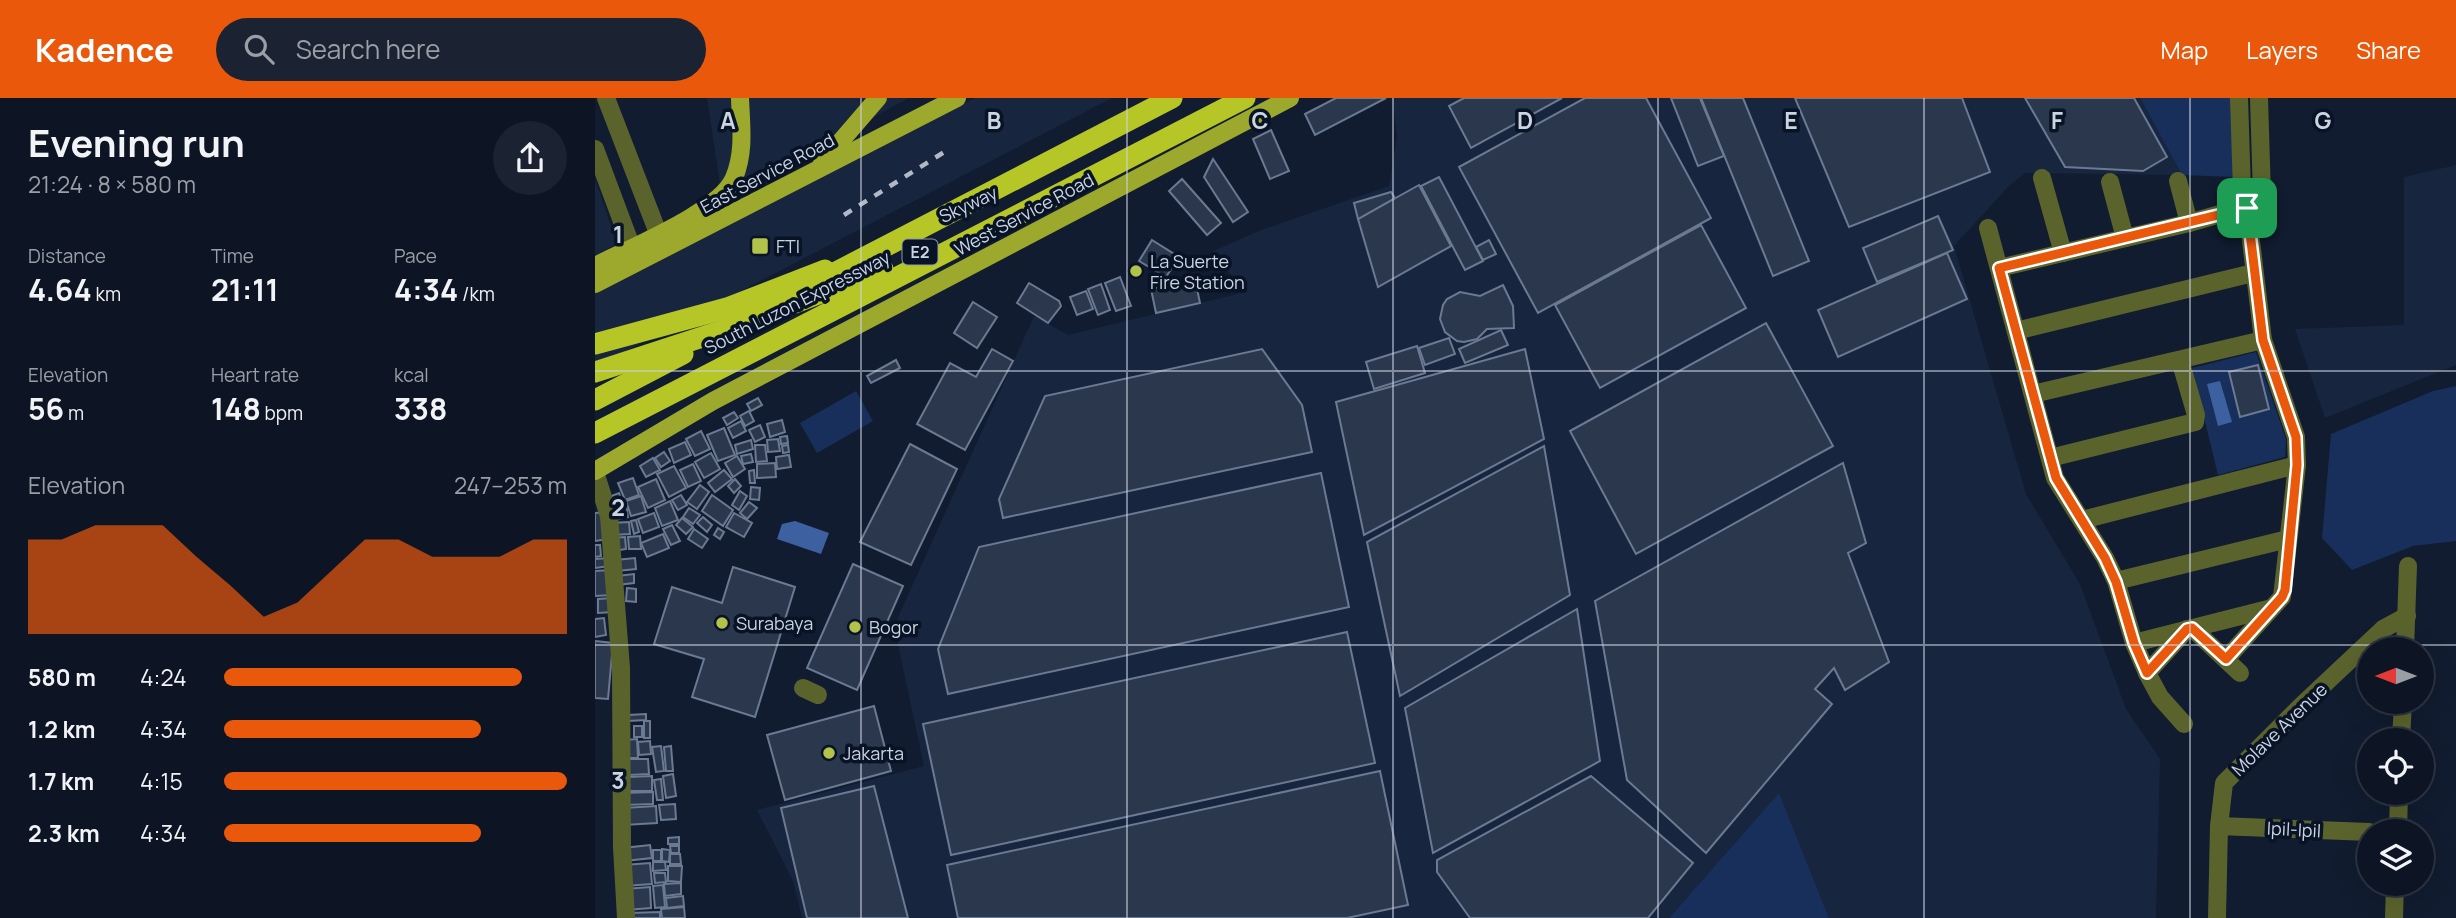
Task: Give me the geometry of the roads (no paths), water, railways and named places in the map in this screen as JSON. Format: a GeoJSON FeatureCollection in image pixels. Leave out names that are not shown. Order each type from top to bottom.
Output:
{"type":"FeatureCollection","features":[{"type":"Feature","properties":{"kind":"highway","name":"South Luzon Expressway"},"geometry":{"type":"LineString","coordinates":[[595,400],[1172,98]]}},
{"type":"Feature","properties":{"kind":"highway","name":"Skyway"},"geometry":{"type":"LineString","coordinates":[[595,344],[727,308],[869,253],[1079,151],[1180,98]]}},
{"type":"Feature","properties":{"kind":"highway","name":"Skyway"},"geometry":{"type":"LineString","coordinates":[[595,372],[733,327],[876,272],[1086,174],[1231,98]]}},
{"type":"Feature","properties":{"kind":"highway","name":"South Luzon Expressway"},"geometry":{"type":"LineString","coordinates":[[595,433],[1245,98]]}},
{"type":"Feature","properties":{"kind":"highway"},"geometry":{"type":"LineString","coordinates":[[595,388],[754,316]]}},
{"type":"Feature","properties":{"kind":"main road","name":"East Service Road"},"geometry":{"type":"LineString","coordinates":[[595,266],[700,212],[718,198],[733,181],[742,141],[740,98]]}},
{"type":"Feature","properties":{"kind":"main road"},"geometry":{"type":"LineString","coordinates":[[815,171],[877,98]]}},
{"type":"Feature","properties":{"kind":"main road","name":"East Service Road"},"geometry":{"type":"LineString","coordinates":[[595,284],[957,98]]}},
{"type":"Feature","properties":{"kind":"main road","name":"West Service Road"},"geometry":{"type":"LineString","coordinates":[[595,472],[713,401],[1290,98]]}},
{"type":"Feature","properties":{"kind":"street"},"geometry":{"type":"LineString","coordinates":[[607,98],[658,233]]}},
{"type":"Feature","properties":{"kind":"street"},"geometry":{"type":"LineString","coordinates":[[2226,659],[2282,597],[2285,590],[2297,465],[2296,437],[2263,340],[2247,208],[2242,192],[2239,98]]}},
{"type":"Feature","properties":{"kind":"street"},"geometry":{"type":"LineString","coordinates":[[1999,268],[2189,223],[2258,203],[2262,196],[2259,98]]}},
{"type":"Feature","properties":{"kind":"street"},"geometry":{"type":"LineString","coordinates":[[2240,144],[2261,143]]}},
{"type":"Feature","properties":{"kind":"street"},"geometry":{"type":"LineString","coordinates":[[595,149],[632,248]]}},
{"type":"Feature","properties":{"kind":"street"},"geometry":{"type":"LineString","coordinates":[[2042,178],[2063,253]]}},
{"type":"Feature","properties":{"kind":"street"},"geometry":{"type":"LineString","coordinates":[[2178,181],[2189,223]]}},
{"type":"Feature","properties":{"kind":"street"},"geometry":{"type":"LineString","coordinates":[[2110,182],[2125,238]]}},
{"type":"Feature","properties":{"kind":"street"},"geometry":{"type":"LineString","coordinates":[[1988,228],[2056,478],[2105,558],[2116,582],[2134,643],[2159,697],[2184,724]]}},
{"type":"Feature","properties":{"kind":"street"},"geometry":{"type":"LineString","coordinates":[[2016,331],[2253,274]]}},
{"type":"Feature","properties":{"kind":"street"},"geometry":{"type":"LineString","coordinates":[[2033,394],[2263,340]]}},
{"type":"Feature","properties":{"kind":"street"},"geometry":{"type":"LineString","coordinates":[[2050,458],[2195,422],[2196,415],[2181,360]]}},
{"type":"Feature","properties":{"kind":"street"},"geometry":{"type":"LineString","coordinates":[[2082,520],[2297,465]]}},
{"type":"Feature","properties":{"kind":"street"},"geometry":{"type":"LineString","coordinates":[[595,472],[609,516],[621,668],[622,847],[626,918]]}},
{"type":"Feature","properties":{"kind":"street"},"geometry":{"type":"LineString","coordinates":[[2116,582],[2288,539]]}},
{"type":"Feature","properties":{"kind":"street"},"geometry":{"type":"LineString","coordinates":[[2406,637],[2408,566]]}},
{"type":"Feature","properties":{"kind":"street"},"geometry":{"type":"LineString","coordinates":[[2134,643],[2272,608]]}},
{"type":"Feature","properties":{"kind":"street","name":"Molave Avenue"},"geometry":{"type":"LineString","coordinates":[[2217,918],[2219,825],[2226,780],[2383,629],[2407,616]]}},
{"type":"Feature","properties":{"kind":"street"},"geometry":{"type":"LineString","coordinates":[[2190,629],[2240,673]]}},
{"type":"Feature","properties":{"kind":"street"},"geometry":{"type":"LineString","coordinates":[[2147,673],[2190,629]]}},
{"type":"Feature","properties":{"kind":"street","name":"Ipil-Ipil"},"geometry":{"type":"LineString","coordinates":[[2219,825],[2357,831]]}},
{"type":"Feature","properties":{"kind":"street"},"geometry":{"type":"LineString","coordinates":[[2394,918],[2395,896]]}},
{"type":"Feature","properties":{"kind":"railway"},"geometry":{"type":"LineString","coordinates":[[844,215],[949,149]]}},
{"type":"Feature","properties":{"kind":"place","name":"FTI"},"geometry":{"type":"Point","coordinates":[760,246]}},
{"type":"Feature","properties":{"kind":"place","name":"La Suerte Fire Station"},"geometry":{"type":"Point","coordinates":[1136,271]}},
{"type":"Feature","properties":{"kind":"place","name":"Surabaya"},"geometry":{"type":"Point","coordinates":[722,623]}},
{"type":"Feature","properties":{"kind":"place","name":"Bogor"},"geometry":{"type":"Point","coordinates":[855,627]}},
{"type":"Feature","properties":{"kind":"place","name":"Jakarta"},"geometry":{"type":"Point","coordinates":[829,753]}}]}
